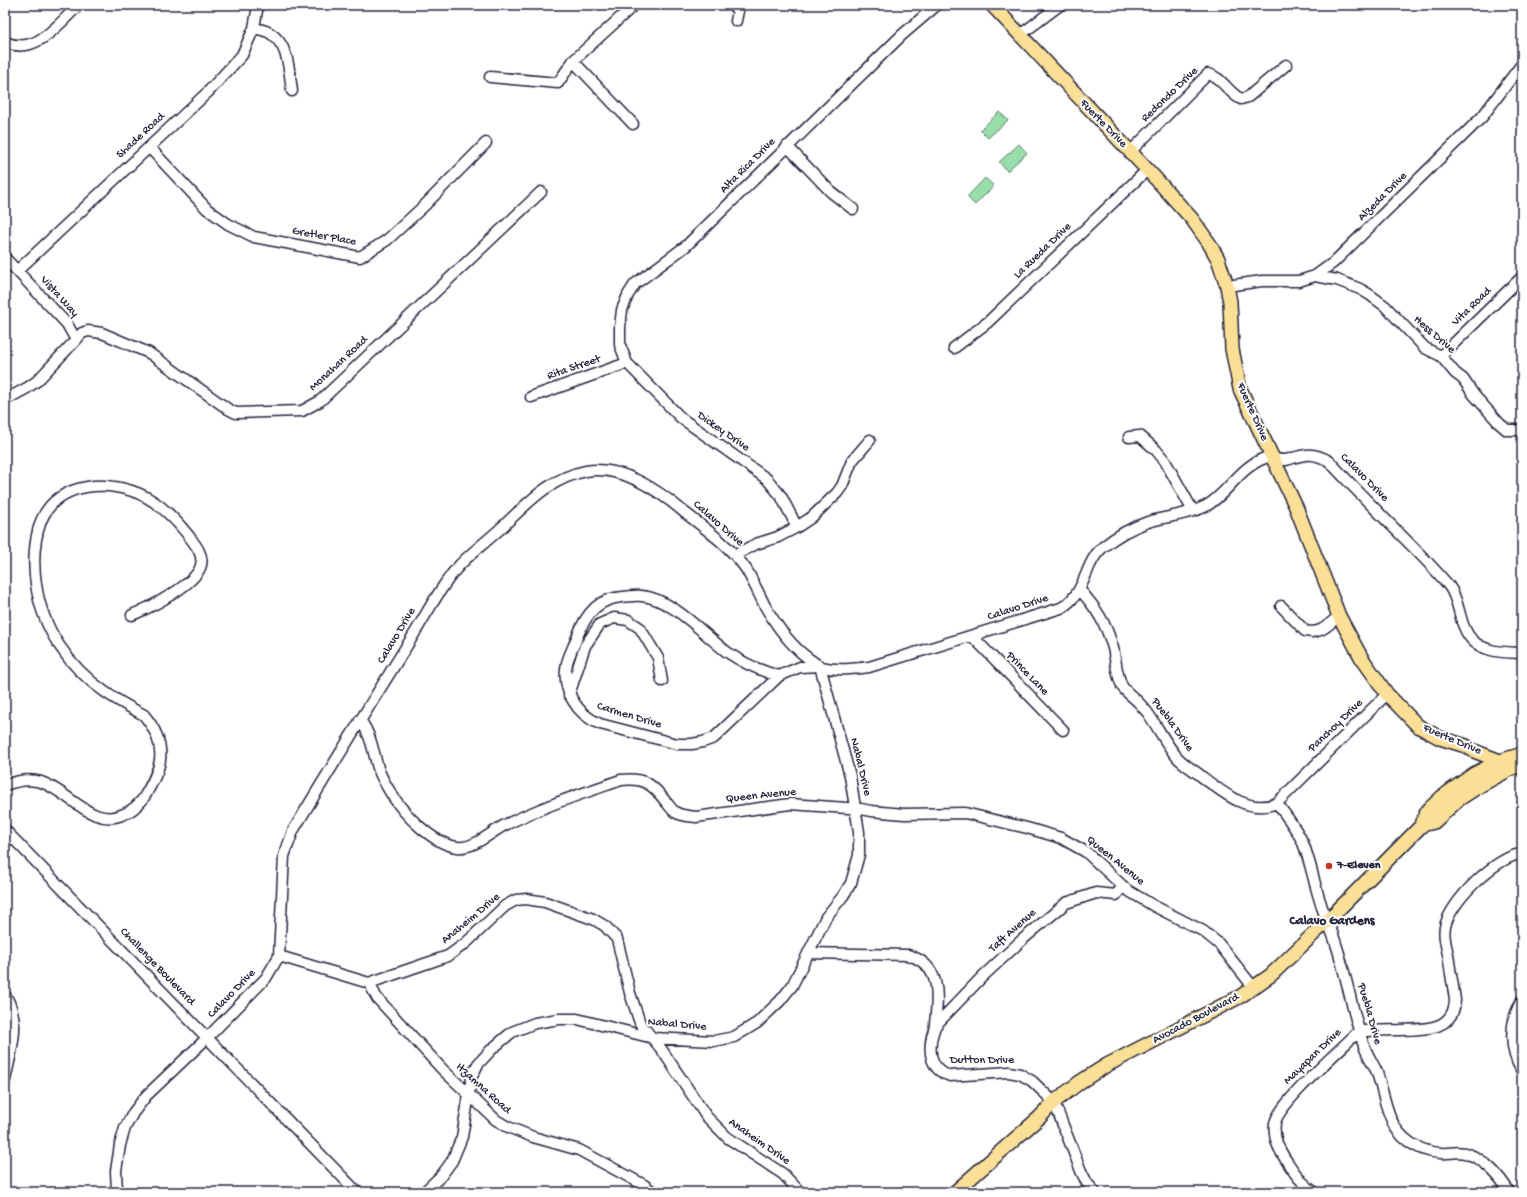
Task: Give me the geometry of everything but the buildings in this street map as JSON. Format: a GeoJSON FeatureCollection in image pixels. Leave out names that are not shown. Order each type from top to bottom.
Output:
{"type":"FeatureCollection","features":[{"type":"Feature","properties":{"kind":"main road","name":"Fuerte Drive"},"geometry":{"type":"LineString","coordinates":[[992,5],[1192,219],[1218,259],[1228,286],[1232,349],[1237,381],[1251,415],[1274,459],[1296,507],[1339,616],[1361,657],[1387,694],[1412,721],[1424,730],[1440,738],[1466,746],[1500,761]]}},
{"type":"Feature","properties":{"kind":"main road"},"geometry":{"type":"LineString","coordinates":[[1474,750],[1474,774]]}},
{"type":"Feature","properties":{"kind":"main road","name":"Avocado Boulevard"},"geometry":{"type":"LineString","coordinates":[[955,1192],[1040,1117],[1054,1102],[1080,1082],[1107,1065],[1209,1013],[1254,988],[1278,968],[1326,922],[1422,825],[1426,812],[1442,797],[1474,774],[1500,761],[1522,754]]}},
{"type":"Feature","properties":{"kind":"main road","name":"Avocado Boulevard"},"geometry":{"type":"LineString","coordinates":[[1422,825],[1434,822],[1460,799],[1481,785],[1519,770]]}},
{"type":"Feature","properties":{"kind":"street"},"geometry":{"type":"LineString","coordinates":[[5,42],[11,45],[23,46],[39,42],[79,5]]}},
{"type":"Feature","properties":{"kind":"street","name":"Shade Road"},"geometry":{"type":"LineString","coordinates":[[17,271],[208,92],[242,55],[254,28],[258,5]]}},
{"type":"Feature","properties":{"kind":"street"},"geometry":{"type":"LineString","coordinates":[[490,77],[558,83],[573,61],[634,5]]}},
{"type":"Feature","properties":{"kind":"street"},"geometry":{"type":"LineString","coordinates":[[732,5],[738,11],[736,21]]}},
{"type":"Feature","properties":{"kind":"street","name":"Alta Rica Drive"},"geometry":{"type":"LineString","coordinates":[[627,363],[620,345],[620,327],[625,300],[631,289],[640,280],[686,246],[902,35],[936,5]]}},
{"type":"Feature","properties":{"kind":"street"},"geometry":{"type":"LineString","coordinates":[[1020,35],[1060,5]]}},
{"type":"Feature","properties":{"kind":"street"},"geometry":{"type":"LineString","coordinates":[[254,28],[268,32],[276,37],[280,42],[286,55],[292,91]]}},
{"type":"Feature","properties":{"kind":"street"},"geometry":{"type":"LineString","coordinates":[[573,61],[633,124]]}},
{"type":"Feature","properties":{"kind":"street","name":"Redondo Drive"},"geometry":{"type":"LineString","coordinates":[[1130,152],[1208,74],[1215,75],[1236,97],[1241,99],[1248,96],[1286,64]]}},
{"type":"Feature","properties":{"kind":"street","name":"Alzeda Drive"},"geometry":{"type":"LineString","coordinates":[[1228,286],[1262,281],[1299,281],[1315,276],[1333,263],[1482,117],[1522,64]]}},
{"type":"Feature","properties":{"kind":"street","name":"Gretler Place"},"geometry":{"type":"LineString","coordinates":[[149,147],[208,209],[228,224],[254,237],[360,256],[387,240],[425,206],[486,143]]}},
{"type":"Feature","properties":{"kind":"street"},"geometry":{"type":"LineString","coordinates":[[787,146],[831,192],[853,209]]}},
{"type":"Feature","properties":{"kind":"street","name":"La Rueda Drive"},"geometry":{"type":"LineString","coordinates":[[954,348],[988,322],[1147,170]]}},
{"type":"Feature","properties":{"kind":"street","name":"Monahan Road"},"geometry":{"type":"LineString","coordinates":[[76,340],[82,333],[88,331],[102,333],[149,353],[228,409],[236,413],[302,411],[320,401],[541,192]]}},
{"type":"Feature","properties":{"kind":"street","name":"Vista Way"},"geometry":{"type":"LineString","coordinates":[[5,258],[67,324],[76,340]]}},
{"type":"Feature","properties":{"kind":"street","name":"Hess Drive"},"geometry":{"type":"LineString","coordinates":[[1315,276],[1337,280],[1360,289],[1385,306],[1425,348],[1441,356],[1455,373],[1463,379],[1474,395],[1500,424],[1507,430],[1522,430]]}},
{"type":"Feature","properties":{"kind":"street","name":"Vita Road"},"geometry":{"type":"LineString","coordinates":[[1441,356],[1522,277]]}},
{"type":"Feature","properties":{"kind":"street"},"geometry":{"type":"LineString","coordinates":[[5,400],[37,381],[76,340]]}},
{"type":"Feature","properties":{"kind":"street","name":"Rita Street"},"geometry":{"type":"LineString","coordinates":[[531,397],[627,363]]}},
{"type":"Feature","properties":{"kind":"street","name":"Dickey Drive"},"geometry":{"type":"LineString","coordinates":[[627,363],[681,418],[767,479],[781,496],[797,527]]}},
{"type":"Feature","properties":{"kind":"street"},"geometry":{"type":"LineString","coordinates":[[1129,437],[1140,436],[1156,450],[1165,461],[1182,494],[1193,511]]}},
{"type":"Feature","properties":{"kind":"street"},"geometry":{"type":"LineString","coordinates":[[735,555],[756,544],[778,537],[812,517],[838,493],[852,461],[870,440]]}},
{"type":"Feature","properties":{"kind":"street","name":"Calavo Drive"},"geometry":{"type":"LineString","coordinates":[[116,1192],[116,1170],[120,1144],[125,1128],[133,1113],[146,1096],[208,1037],[266,978],[279,956],[284,856],[293,831],[360,720],[408,645],[434,598],[469,556],[528,502],[556,482],[572,475],[588,471],[618,473],[633,478],[676,505],[735,555],[746,570],[766,608],[787,638],[799,651],[820,666],[834,669],[854,669],[868,667],[1061,608],[1069,603],[1080,590],[1093,558],[1097,552],[1109,543],[1147,522],[1193,511],[1206,506],[1216,500],[1247,468],[1266,458],[1283,460],[1305,454],[1314,454],[1329,461],[1448,586],[1454,594],[1465,629],[1473,641],[1482,647],[1493,651],[1522,653]]}},
{"type":"Feature","properties":{"kind":"street"},"geometry":{"type":"LineString","coordinates":[[5,785],[22,781],[39,781],[52,787],[81,808],[100,817],[110,818],[127,813],[137,806],[145,795],[159,764],[159,740],[149,721],[144,715],[104,692],[75,666],[55,640],[38,598],[35,572],[35,552],[41,521],[49,508],[64,495],[78,488],[101,486],[119,488],[137,493],[154,501],[167,512],[196,545],[202,564],[198,573],[159,603],[132,616]]}},
{"type":"Feature","properties":{"kind":"street","name":"Puebla Drive"},"geometry":{"type":"LineString","coordinates":[[1080,590],[1095,607],[1102,620],[1112,647],[1116,671],[1122,687],[1140,703],[1152,719],[1168,746],[1179,759],[1225,795],[1245,804],[1268,807],[1277,803],[1298,834],[1303,844],[1326,922],[1333,934],[1364,1048],[1376,1071],[1390,1116],[1395,1127],[1404,1138],[1423,1149],[1441,1153],[1455,1151],[1467,1153],[1478,1159],[1492,1170],[1503,1182],[1509,1192]]}},
{"type":"Feature","properties":{"kind":"street","name":"Carmen Drive"},"geometry":{"type":"LineString","coordinates":[[779,676],[764,672],[740,660],[727,652],[681,613],[663,602],[643,596],[615,598],[593,609],[583,622],[567,664],[566,681],[569,695],[573,703],[591,720],[600,724],[678,744],[692,744],[714,738],[779,676],[800,667],[820,666]]}},
{"type":"Feature","properties":{"kind":"street"},"geometry":{"type":"LineString","coordinates":[[1281,606],[1305,631],[1309,632],[1320,632],[1339,616]]}},
{"type":"Feature","properties":{"kind":"street"},"geometry":{"type":"LineString","coordinates":[[569,695],[572,690],[585,646],[600,624],[614,618],[628,620],[640,628],[658,658],[662,681]]}},
{"type":"Feature","properties":{"kind":"street","name":"Prince Lane"},"geometry":{"type":"LineString","coordinates":[[972,636],[1063,730]]}},
{"type":"Feature","properties":{"kind":"street","name":"Nabal Drive"},"geometry":{"type":"LineString","coordinates":[[424,1192],[441,1176],[452,1161],[462,1137],[468,1093],[472,1076],[478,1064],[492,1049],[512,1032],[535,1023],[559,1019],[577,1019],[653,1038],[714,1041],[734,1037],[742,1033],[761,1020],[780,1002],[792,986],[826,917],[843,896],[851,883],[859,855],[859,832],[850,776],[820,666]]}},
{"type":"Feature","properties":{"kind":"street","name":"Panchoy Drive"},"geometry":{"type":"LineString","coordinates":[[1277,803],[1387,694]]}},
{"type":"Feature","properties":{"kind":"street","name":"Queen Avenue"},"geometry":{"type":"LineString","coordinates":[[360,720],[367,729],[379,769],[392,795],[417,824],[432,837],[442,843],[457,848],[475,844],[496,830],[534,811],[627,779],[644,781],[653,786],[674,811],[684,816],[696,817],[790,804],[856,808],[871,812],[904,814],[965,813],[1061,838],[1079,847],[1123,886],[1154,906],[1202,931],[1219,944],[1254,988]]}},
{"type":"Feature","properties":{"kind":"street","name":"Fuerte Drive"},"geometry":{"type":"LineString","coordinates":[[1500,761],[1519,770]]}},
{"type":"Feature","properties":{"kind":"street","name":"Challenge Boulevard"},"geometry":{"type":"LineString","coordinates":[[5,830],[208,1037],[357,1192]]}},
{"type":"Feature","properties":{"kind":"street","name":"Mayapan Drive"},"geometry":{"type":"LineString","coordinates":[[1314,1192],[1299,1180],[1278,1148],[1275,1123],[1285,1104],[1359,1031],[1428,1029],[1444,1024],[1451,1016],[1456,1000],[1444,935],[1446,922],[1456,905],[1479,878],[1500,862],[1517,854],[1522,854]]}},
{"type":"Feature","properties":{"kind":"street","name":"Taft Avenue"},"geometry":{"type":"LineString","coordinates":[[935,1026],[982,977],[1022,940],[1066,903],[1096,893],[1116,895],[1123,886]]}},
{"type":"Feature","properties":{"kind":"street","name":"Anaheim Drive"},"geometry":{"type":"LineString","coordinates":[[370,983],[448,956],[466,943],[505,906],[522,899],[545,902],[593,919],[605,926],[614,934],[620,946],[634,1008],[643,1028],[653,1038],[706,1116],[728,1138],[783,1174],[800,1192]]}},
{"type":"Feature","properties":{"kind":"street","name":"Dutton Drive"},"geometry":{"type":"LineString","coordinates":[[808,953],[908,955],[919,959],[929,968],[936,982],[937,993],[935,1026],[932,1037],[931,1057],[935,1066],[942,1073],[955,1077],[1003,1072],[1014,1073],[1032,1081],[1054,1102],[1081,1171],[1087,1183],[1095,1192]]}},
{"type":"Feature","properties":{"kind":"street"},"geometry":{"type":"LineString","coordinates":[[279,956],[370,983]]}},
{"type":"Feature","properties":{"kind":"street","name":"Itzamna Road"},"geometry":{"type":"LineString","coordinates":[[370,983],[377,998],[442,1069],[496,1120],[508,1127],[533,1137],[579,1150],[644,1185],[653,1192]]}},
{"type":"Feature","properties":{"kind":"street"},"geometry":{"type":"LineString","coordinates":[[5,995],[13,1011],[15,1025],[5,1080]]}},
{"type":"Feature","properties":{"kind":"street"},"geometry":{"type":"LineString","coordinates":[[1522,1000],[1515,1016],[1512,1034],[1514,1051],[1522,1072]]}},
{"type":"Feature","properties":{"kind":"green space"},"geometry":{"type":"Polygon","coordinates":[[[999,112],[1008,120],[988,138],[980,130],[999,112]]]}},
{"type":"Feature","properties":{"kind":"green space"},"geometry":{"type":"Polygon","coordinates":[[[1019,144],[1027,153],[1007,171],[999,162],[1019,144]]]}},
{"type":"Feature","properties":{"kind":"green space"},"geometry":{"type":"Polygon","coordinates":[[[985,178],[994,186],[975,205],[967,197],[985,178]]]}},
{"type":"Feature","properties":{"kind":"place","name":"7-Eleven"},"geometry":{"type":"Point","coordinates":[1329,866]}},
{"type":"Feature","properties":{"kind":"district","name":"Calavo Gardens"},"geometry":{"type":"Point","coordinates":[1332,921]}}]}
